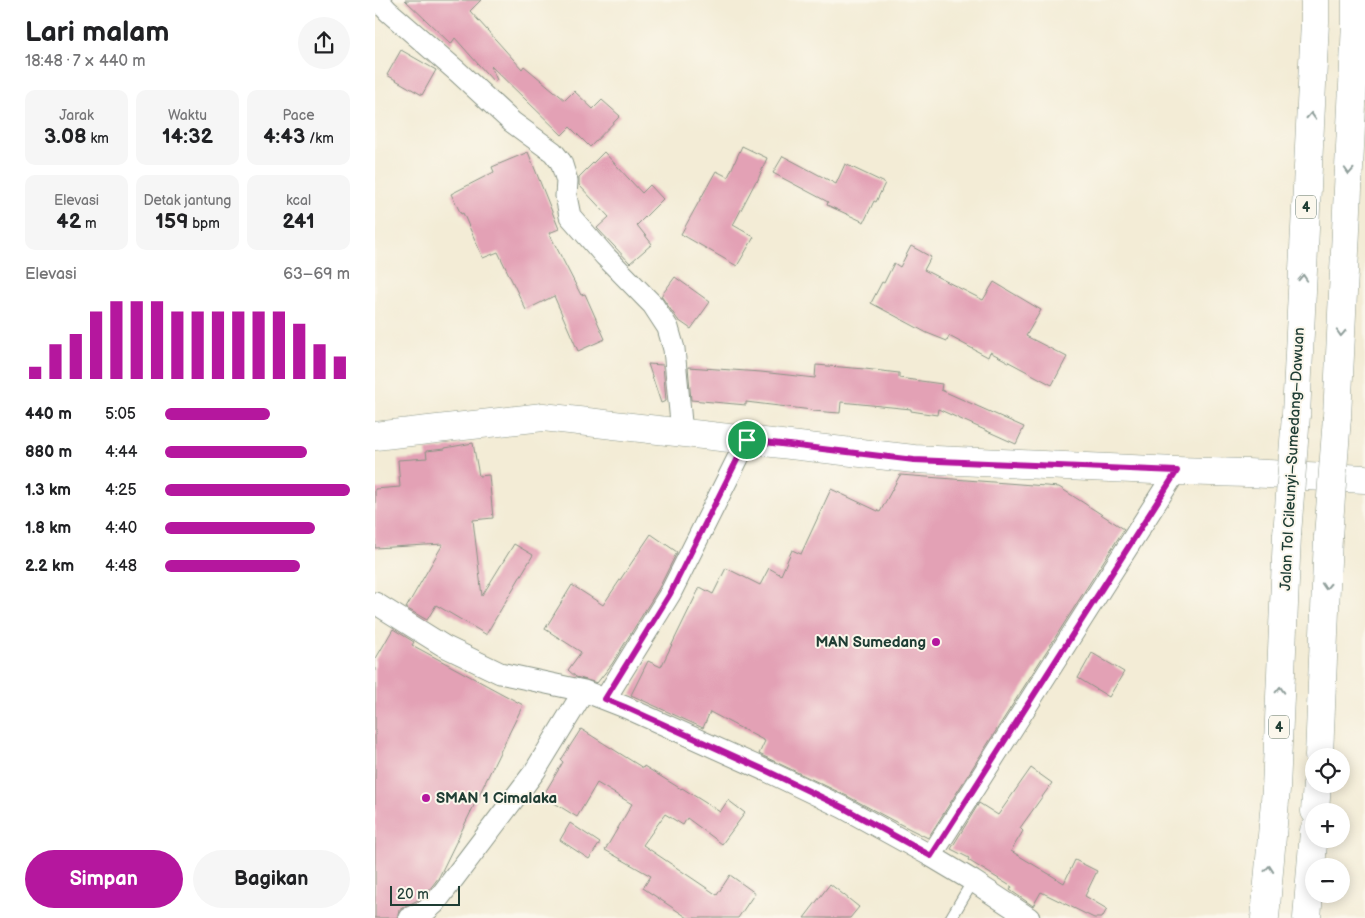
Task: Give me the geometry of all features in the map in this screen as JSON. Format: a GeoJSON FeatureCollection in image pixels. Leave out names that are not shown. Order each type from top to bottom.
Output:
{"type":"FeatureCollection","features":[{"type":"Feature","properties":{"kind":"main road","name":"Jalan Tol Cileunyi–Sumedang–Dawuan"},"geometry":{"type":"LineString","coordinates":[[1265,918],[1276,789],[1287,535],[1296,415],[1315,32],[1315,0]]}},
{"type":"Feature","properties":{"kind":"main road"},"geometry":{"type":"LineString","coordinates":[[1319,748],[1328,537],[1337,417],[1356,0]]}},
{"type":"Feature","properties":{"kind":"main road"},"geometry":{"type":"LineString","coordinates":[[375,436],[543,417],[914,460],[1365,479]]}},
{"type":"Feature","properties":{"kind":"main road"},"geometry":{"type":"LineString","coordinates":[[1307,918],[1313,848]]}},
{"type":"Feature","properties":{"kind":"street"},"geometry":{"type":"LineString","coordinates":[[378,0],[512,122],[553,152],[561,162],[567,181],[566,196],[570,216],[605,256],[653,304],[668,328],[674,350],[682,433]]}},
{"type":"Feature","properties":{"kind":"street"},"geometry":{"type":"LineString","coordinates":[[605,699],[670,594],[747,440]]}},
{"type":"Feature","properties":{"kind":"street"},"geometry":{"type":"LineString","coordinates":[[931,856],[1177,471]]}},
{"type":"Feature","properties":{"kind":"street"},"geometry":{"type":"LineString","coordinates":[[375,603],[444,646],[499,673],[584,691],[605,699],[844,808],[931,856],[1029,918]]}},
{"type":"Feature","properties":{"kind":"street"},"geometry":{"type":"LineString","coordinates":[[409,918],[427,910],[435,903],[535,771],[584,691]]}},
{"type":"Feature","properties":{"kind":"lane"},"geometry":{"type":"LineString","coordinates":[[951,918],[973,881]]}},
{"type":"Feature","properties":{"kind":"building"},"geometry":{"type":"Polygon","coordinates":[[[405,0],[481,0],[470,11],[522,69],[524,66],[565,100],[574,91],[593,109],[602,100],[620,116],[590,147],[570,127],[562,135],[491,66],[497,80],[494,82],[455,38],[451,44],[405,0]]]}},
{"type":"Feature","properties":{"kind":"building"},"geometry":{"type":"Polygon","coordinates":[[[401,50],[436,70],[422,95],[387,75],[401,50]]]}},
{"type":"Feature","properties":{"kind":"building"},"geometry":{"type":"Polygon","coordinates":[[[742,146],[767,158],[757,182],[733,225],[754,237],[737,266],[681,234],[716,171],[728,177],[742,146]]]}},
{"type":"Feature","properties":{"kind":"building"},"geometry":{"type":"Polygon","coordinates":[[[528,152],[559,229],[549,233],[581,295],[585,294],[605,339],[578,351],[554,296],[526,310],[498,252],[483,258],[463,213],[461,214],[451,194],[494,172],[492,167],[528,152]]]}},
{"type":"Feature","properties":{"kind":"building"},"geometry":{"type":"Polygon","coordinates":[[[604,152],[642,193],[650,185],[663,199],[637,225],[652,244],[630,263],[597,228],[609,217],[579,185],[579,177],[604,152]]]}},
{"type":"Feature","properties":{"kind":"building"},"geometry":{"type":"Polygon","coordinates":[[[783,156],[836,184],[845,164],[885,183],[864,222],[827,205],[828,202],[773,173],[783,156]]]}},
{"type":"Feature","properties":{"kind":"building"},"geometry":{"type":"Polygon","coordinates":[[[911,246],[931,257],[924,270],[983,300],[994,282],[1041,310],[1026,336],[1067,357],[1052,385],[990,352],[988,357],[949,336],[947,341],[927,333],[871,303],[894,263],[900,267],[911,246]]]}},
{"type":"Feature","properties":{"kind":"building"},"geometry":{"type":"Polygon","coordinates":[[[675,277],[710,302],[691,329],[678,320],[661,296],[675,277]]]}},
{"type":"Feature","properties":{"kind":"building"},"geometry":{"type":"Polygon","coordinates":[[[648,364],[663,365],[666,401],[661,403],[648,364]]]}},
{"type":"Feature","properties":{"kind":"building"},"geometry":{"type":"Polygon","coordinates":[[[816,365],[899,373],[899,378],[942,384],[941,390],[1024,427],[1016,444],[938,409],[937,415],[911,411],[911,409],[841,402],[840,413],[746,402],[746,405],[691,400],[688,367],[815,378],[816,365]]]}},
{"type":"Feature","properties":{"kind":"building"},"geometry":{"type":"Polygon","coordinates":[[[473,443],[479,476],[489,475],[493,518],[473,520],[482,596],[514,544],[533,555],[487,635],[436,605],[427,620],[406,608],[443,544],[375,548],[375,489],[400,487],[398,460],[427,458],[426,451],[473,443]]]}},
{"type":"Feature","properties":{"kind":"building","name":"MAN Sumedang"},"geometry":{"type":"Polygon","coordinates":[[[900,475],[1059,487],[1124,529],[928,838],[849,797],[759,754],[765,741],[710,712],[703,728],[631,695],[648,661],[661,667],[700,587],[713,594],[726,568],[760,585],[769,568],[781,575],[792,550],[801,554],[831,489],[880,512],[900,475]]]}},
{"type":"Feature","properties":{"kind":"building"},"geometry":{"type":"Polygon","coordinates":[[[651,534],[677,552],[659,588],[612,664],[597,683],[576,677],[568,670],[581,652],[545,629],[572,585],[603,605],[651,534]]]}},
{"type":"Feature","properties":{"kind":"building","name":"SMAN 1 Cimalaka"},"geometry":{"type":"Polygon","coordinates":[[[393,629],[414,642],[412,645],[523,705],[439,877],[420,899],[399,910],[397,918],[375,918],[375,660],[393,629]]]}},
{"type":"Feature","properties":{"kind":"building"},"geometry":{"type":"Polygon","coordinates":[[[1092,653],[1124,672],[1109,697],[1078,678],[1092,653]]]}},
{"type":"Feature","properties":{"kind":"building"},"geometry":{"type":"Polygon","coordinates":[[[581,729],[643,768],[644,766],[720,812],[728,800],[745,813],[722,844],[687,818],[683,825],[665,814],[643,845],[717,895],[730,875],[755,893],[738,918],[688,918],[643,888],[651,876],[605,850],[632,804],[597,783],[577,817],[543,796],[563,762],[561,760],[581,729]]]}},
{"type":"Feature","properties":{"kind":"building"},"geometry":{"type":"Polygon","coordinates":[[[1031,768],[1052,783],[1020,828],[1023,831],[1011,851],[1064,883],[1075,860],[1097,871],[1085,896],[1107,909],[1102,918],[1094,918],[1041,892],[1033,906],[1010,890],[1012,887],[968,860],[969,858],[951,849],[979,803],[998,815],[1031,768]]]}},
{"type":"Feature","properties":{"kind":"building"},"geometry":{"type":"Polygon","coordinates":[[[570,823],[600,843],[589,859],[560,840],[570,823]]]}},
{"type":"Feature","properties":{"kind":"building"},"geometry":{"type":"Polygon","coordinates":[[[830,884],[859,907],[850,918],[804,918],[830,884]]]}},
{"type":"Feature","properties":{"kind":"place","name":"MAN Sumedang"},"geometry":{"type":"Point","coordinates":[936,642]}},
{"type":"Feature","properties":{"kind":"place","name":"SMAN 1 Cimalaka"},"geometry":{"type":"Point","coordinates":[426,798]}},
{"type":"Feature","properties":{"kind":"route"},"geometry":{"type":"LineString","coordinates":[[747,440],[914,460],[1177,471],[931,856],[844,808],[767,771],[605,699],[670,594],[747,440]]}}]}
